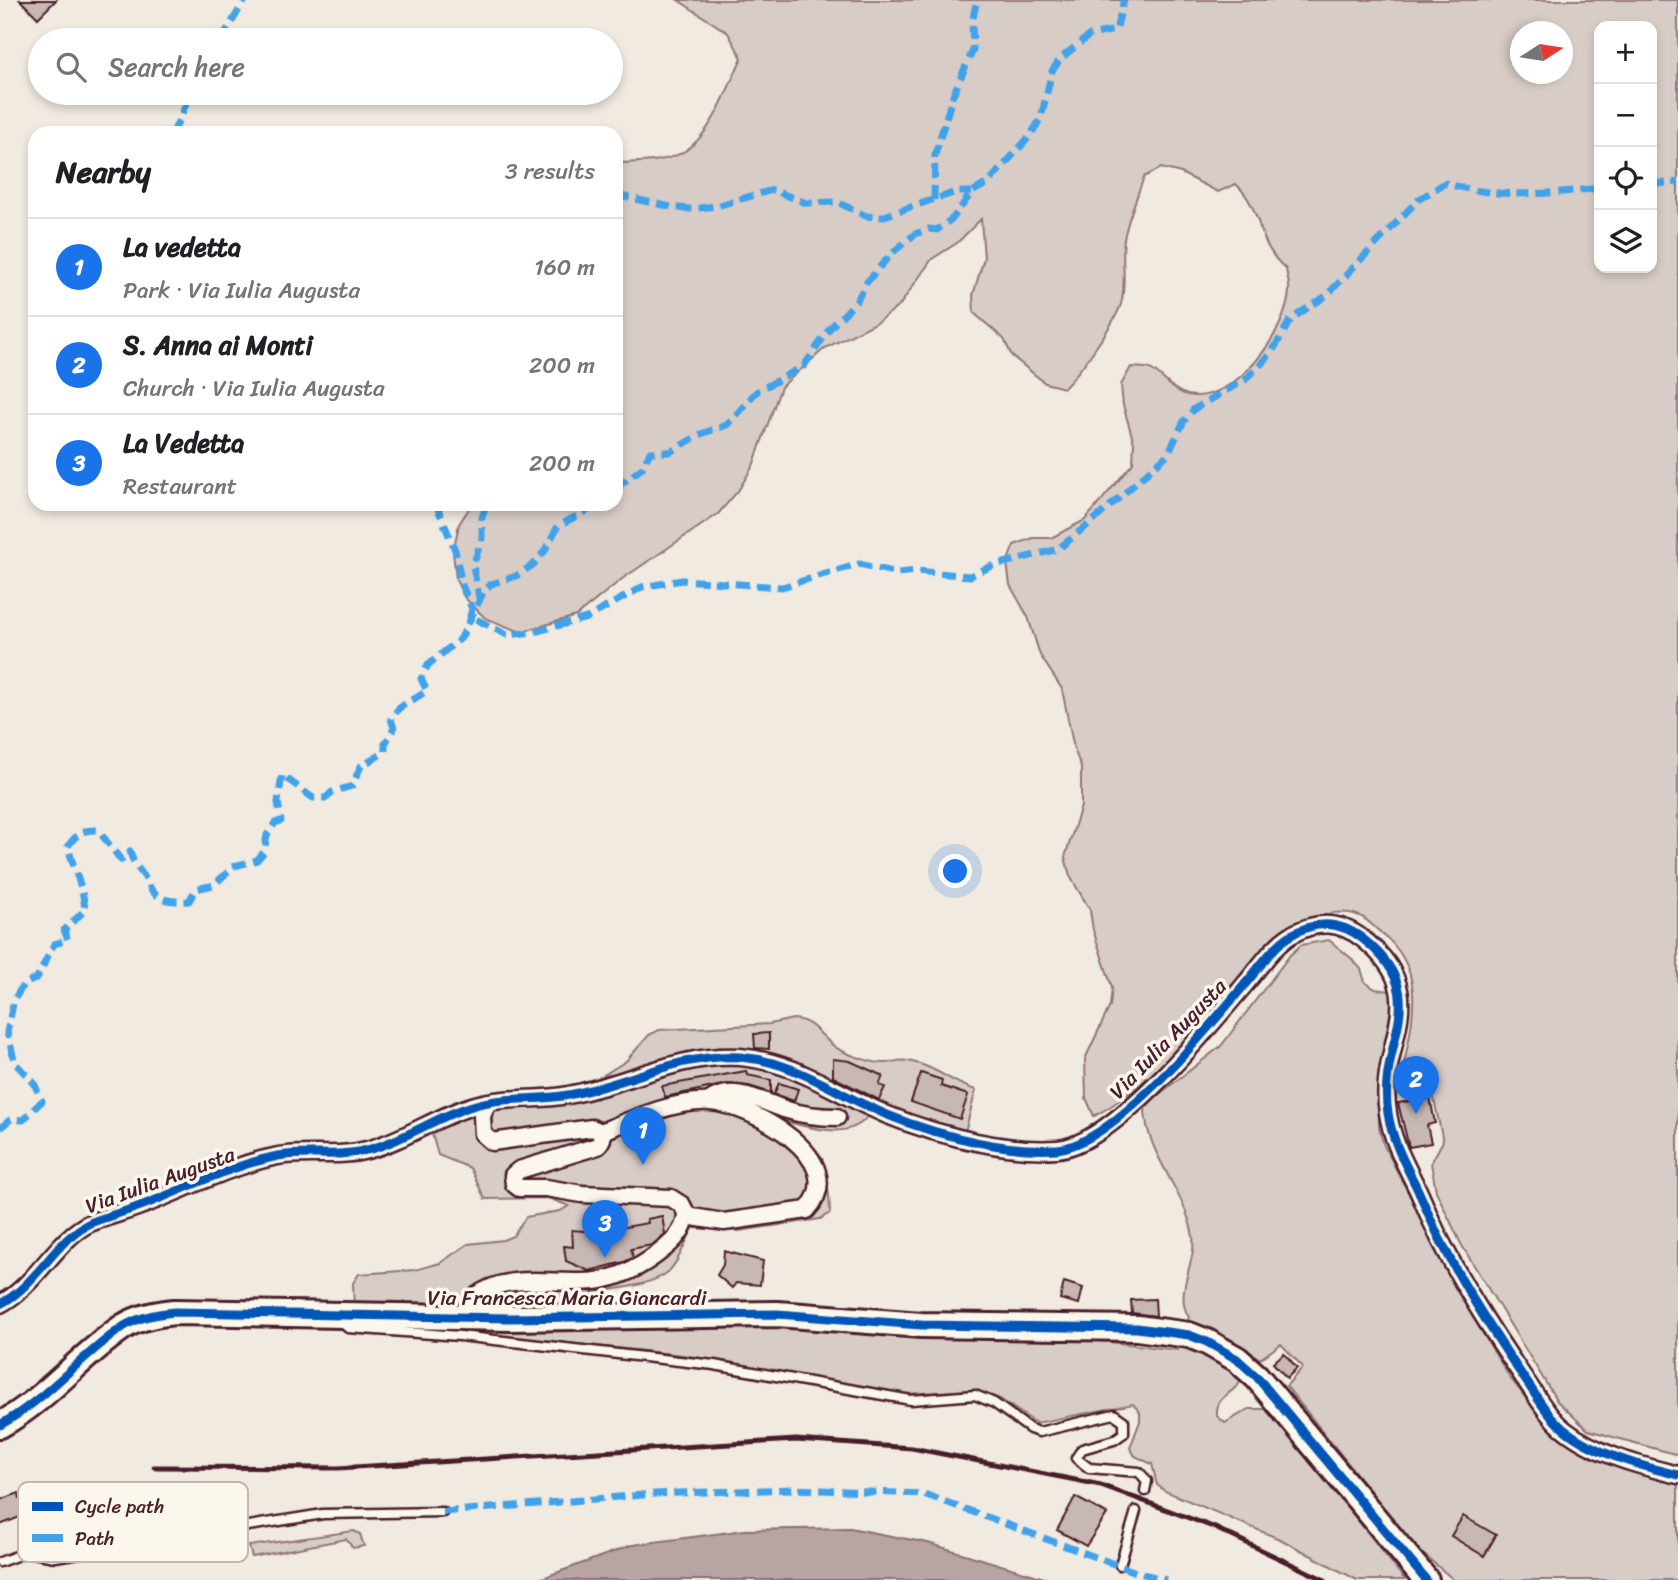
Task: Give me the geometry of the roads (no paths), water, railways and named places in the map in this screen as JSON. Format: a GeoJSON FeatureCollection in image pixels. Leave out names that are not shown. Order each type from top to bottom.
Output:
{"type":"FeatureCollection","features":[{"type":"Feature","properties":{"kind":"main road","name":"Via Francesca Maria Giancardi"},"geometry":{"type":"LineString","coordinates":[[0,1425],[56,1387],[123,1327],[150,1315],[174,1312],[341,1319],[777,1314],[920,1325],[1137,1328],[1172,1332],[1215,1346],[1252,1372],[1426,1580]]}},
{"type":"Feature","properties":{"kind":"street","name":"Via Iulia Augusta"},"geometry":{"type":"LineString","coordinates":[[0,1304],[22,1290],[86,1225],[273,1157],[346,1155],[393,1143],[488,1102],[570,1095],[683,1062],[740,1057],[777,1063],[819,1079],[863,1104],[942,1133],[1035,1148],[1078,1145],[1122,1113],[1157,1081],[1281,942],[1309,926],[1336,924],[1366,942],[1383,959],[1399,985],[1402,995],[1398,1024],[1384,1091],[1388,1119],[1398,1154],[1443,1245],[1481,1313],[1543,1404],[1568,1432],[1623,1459],[1678,1475]]}},
{"type":"Feature","properties":{"kind":"street"},"geometry":{"type":"LineString","coordinates":[[488,1102],[482,1116],[483,1134],[492,1142],[592,1128],[601,1132],[667,1110],[708,1102],[720,1094],[732,1093],[789,1111],[837,1117]]}},
{"type":"Feature","properties":{"kind":"street"},"geometry":{"type":"LineString","coordinates":[[686,1216],[724,1222],[798,1213],[811,1205],[817,1188],[814,1164],[790,1136],[754,1116],[708,1102]]}},
{"type":"Feature","properties":{"kind":"street"},"geometry":{"type":"LineString","coordinates":[[467,1318],[475,1297],[494,1288],[529,1281],[601,1280],[634,1270],[675,1240],[686,1216],[684,1207],[671,1198],[582,1194],[519,1188],[514,1185],[513,1175],[519,1170],[598,1146],[601,1132]]}},
{"type":"Feature","properties":{"kind":"lane"},"geometry":{"type":"LineString","coordinates":[[341,1319],[348,1328],[460,1336],[714,1365],[911,1400],[975,1395],[994,1403],[1030,1429],[1039,1432],[1115,1414],[1124,1421],[1124,1433],[1114,1440],[1082,1449],[1076,1458],[1089,1468],[1139,1472],[1147,1480],[1145,1491]]}},
{"type":"Feature","properties":{"kind":"lane"},"geometry":{"type":"LineString","coordinates":[[248,1526],[323,1514],[443,1511]]}},
{"type":"Feature","properties":{"kind":"lane"},"geometry":{"type":"LineString","coordinates":[[1120,1565],[1136,1511]]}},
{"type":"Feature","properties":{"kind":"lane"},"geometry":{"type":"LineString","coordinates":[[0,1562],[18,1555]]}},
{"type":"Feature","properties":{"kind":"railway"},"geometry":{"type":"LineString","coordinates":[[154,1467],[338,1468],[796,1440],[912,1448],[1101,1485],[1213,1527],[1325,1580]]}},
{"type":"Feature","properties":{"kind":"place","name":"S. Anna ai Monti"},"geometry":{"type":"Point","coordinates":[1416,1114]}},
{"type":"Feature","properties":{"kind":"place","name":"La vedetta"},"geometry":{"type":"Point","coordinates":[643,1165]}},
{"type":"Feature","properties":{"kind":"place","name":"La Vedetta"},"geometry":{"type":"Point","coordinates":[605,1258]}}]}
